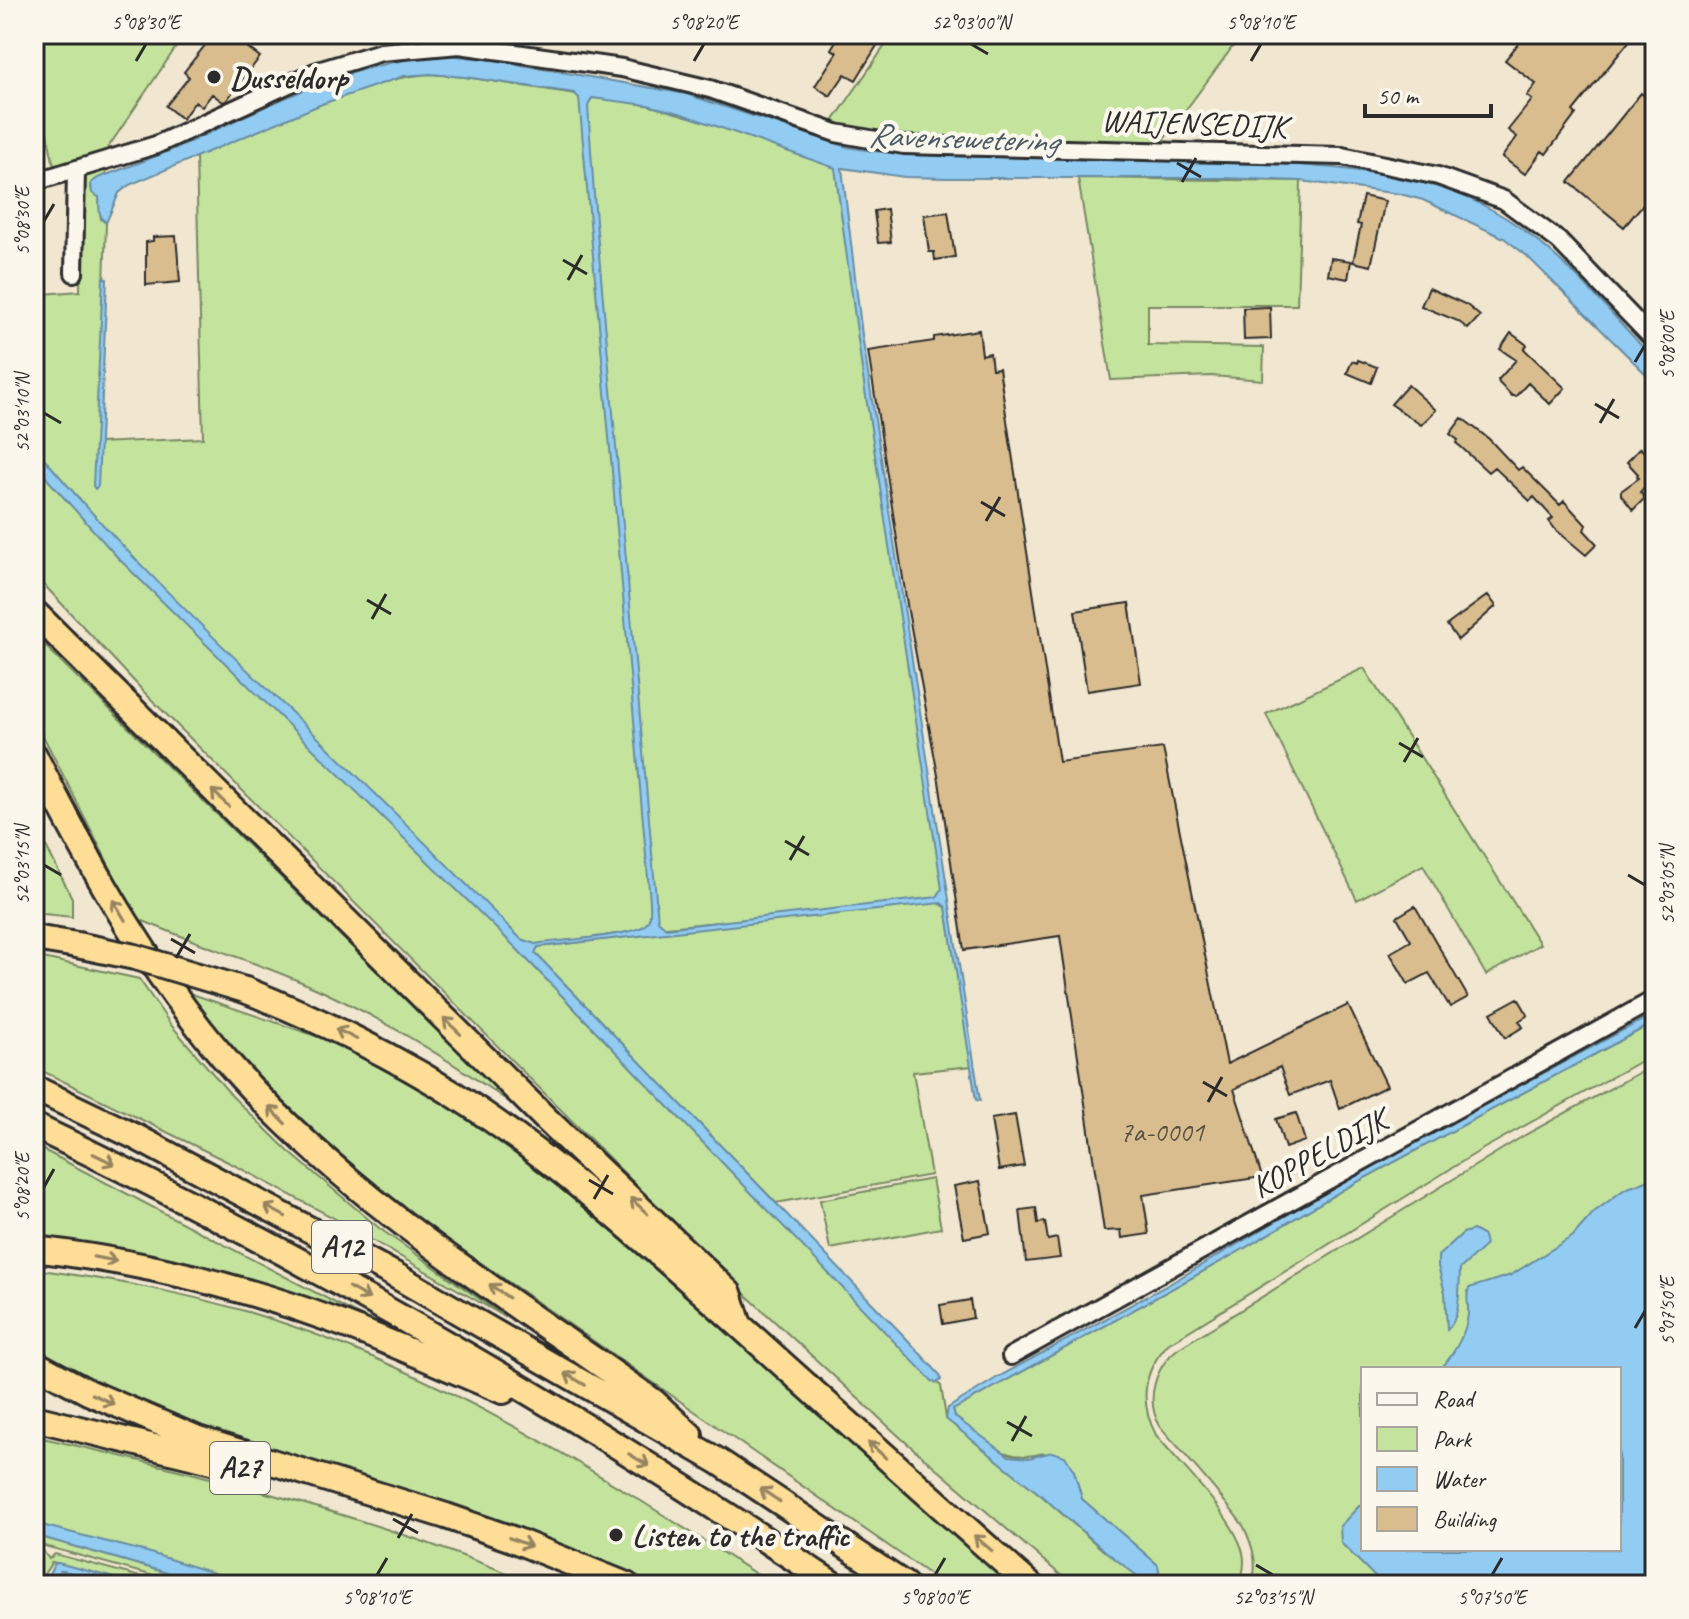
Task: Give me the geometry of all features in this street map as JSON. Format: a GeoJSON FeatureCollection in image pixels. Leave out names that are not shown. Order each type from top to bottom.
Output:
{"type":"FeatureCollection","features":[{"type":"Feature","properties":{"kind":"highway"},"geometry":{"type":"LineString","coordinates":[[34,603],[68,645]]}},
{"type":"Feature","properties":{"kind":"highway"},"geometry":{"type":"LineString","coordinates":[[34,612],[535,1108],[729,1293],[739,1325]]}},
{"type":"Feature","properties":{"kind":"highway","name":"A12"},"geometry":{"type":"LineString","coordinates":[[34,755],[124,919],[203,1030],[249,1086],[292,1129],[388,1211],[654,1402],[718,1461]]}},
{"type":"Feature","properties":{"kind":"highway"},"geometry":{"type":"LineString","coordinates":[[34,938],[135,957],[245,990],[324,1022],[384,1053],[488,1117],[625,1224],[1030,1585]]}},
{"type":"Feature","properties":{"kind":"highway","name":"A12"},"geometry":{"type":"LineString","coordinates":[[34,1088],[136,1137],[393,1274],[718,1461],[905,1585]]}},
{"type":"Feature","properties":{"kind":"highway","name":"A12"},"geometry":{"type":"LineString","coordinates":[[34,1126],[116,1165],[430,1332],[834,1585]]}},
{"type":"Feature","properties":{"kind":"highway"},"geometry":{"type":"LineString","coordinates":[[34,1249],[121,1261],[255,1294],[346,1326],[572,1420]]}},
{"type":"Feature","properties":{"kind":"highway"},"geometry":{"type":"LineString","coordinates":[[34,1363],[131,1412],[198,1439],[446,1516],[626,1585]]}},
{"type":"Feature","properties":{"kind":"highway","name":"A27"},"geometry":{"type":"LineString","coordinates":[[34,1418],[278,1477],[357,1502],[446,1516]]}},
{"type":"Feature","properties":{"kind":"street","name":"WAIJENSEDIJK"},"geometry":{"type":"LineString","coordinates":[[34,182],[156,145],[315,72],[381,52],[459,45],[622,68],[710,89],[836,133],[904,145],[1342,156],[1438,176],[1504,200],[1559,241],[1655,341]]}},
{"type":"Feature","properties":{"kind":"street"},"geometry":{"type":"LineString","coordinates":[[74,273],[76,171]]}},
{"type":"Feature","properties":{"kind":"street","name":"KOPPELDIJK"},"geometry":{"type":"LineString","coordinates":[[1011,1356],[1655,999]]}},
{"type":"Feature","properties":{"kind":"green space"},"geometry":{"type":"Polygon","coordinates":[[[34,34],[185,34],[105,152],[54,166],[34,71],[34,34]]]}},
{"type":"Feature","properties":{"kind":"green space"},"geometry":{"type":"Polygon","coordinates":[[[893,34],[1242,34],[1162,142],[899,136],[863,132],[832,123],[893,34]]]}},
{"type":"Feature","properties":{"kind":"green space"},"geometry":{"type":"Polygon","coordinates":[[[430,74],[647,105],[708,122],[836,167],[864,373],[946,900],[656,928],[517,949],[941,1386],[946,1418],[1104,1551],[1158,1565],[1082,1499],[1074,1471],[1044,1453],[1018,1456],[996,1448],[955,1417],[953,1410],[1238,1252],[1346,1188],[1655,1022],[1655,1053],[1481,1150],[1168,1344],[1159,1355],[1148,1376],[1146,1388],[1145,1399],[1151,1423],[1156,1435],[1209,1495],[1233,1530],[1244,1561],[1238,1585],[1072,1585],[901,1438],[747,1296],[145,693],[34,574],[34,347],[40,329],[43,294],[80,291],[82,187],[86,175],[104,165],[106,174],[91,183],[92,193],[99,197],[101,219],[106,223],[99,443],[203,438],[196,156],[342,95],[402,78],[430,74]]]}},
{"type":"Feature","properties":{"kind":"green space"},"geometry":{"type":"Polygon","coordinates":[[[1078,178],[1301,181],[1297,305],[1148,305],[1148,345],[1264,347],[1263,380],[1211,376],[1111,380],[1078,178]]]}},
{"type":"Feature","properties":{"kind":"green space"},"geometry":{"type":"Polygon","coordinates":[[[34,635],[512,1104],[412,1039],[333,996],[136,918],[34,718],[34,635]]]}},
{"type":"Feature","properties":{"kind":"green space"},"geometry":{"type":"Polygon","coordinates":[[[1364,668],[1540,944],[1486,975],[1423,865],[1357,900],[1266,714],[1364,668]]]}},
{"type":"Feature","properties":{"kind":"green space"},"geometry":{"type":"Polygon","coordinates":[[[34,822],[72,898],[72,917],[34,913],[34,822]]]}},
{"type":"Feature","properties":{"kind":"green space"},"geometry":{"type":"Polygon","coordinates":[[[936,902],[946,907],[972,1066],[913,1072],[931,1175],[776,1203],[535,953],[538,947],[936,902]]]}},
{"type":"Feature","properties":{"kind":"green space"},"geometry":{"type":"Polygon","coordinates":[[[34,956],[139,979],[171,1025],[232,1096],[288,1151],[379,1228],[505,1317],[332,1217],[34,1067],[34,956]]]}},
{"type":"Feature","properties":{"kind":"green space"},"geometry":{"type":"Polygon","coordinates":[[[186,992],[360,1051],[450,1105],[504,1143],[604,1223],[1010,1585],[945,1585],[422,1222],[373,1184],[305,1123],[219,1034],[186,992]]]}},
{"type":"Feature","properties":{"kind":"green space"},"geometry":{"type":"Polygon","coordinates":[[[1655,1064],[1655,1585],[1251,1585],[1255,1570],[1254,1556],[1244,1527],[1162,1429],[1155,1416],[1155,1383],[1164,1364],[1179,1348],[1525,1135],[1655,1064]]]}},
{"type":"Feature","properties":{"kind":"green space"},"geometry":{"type":"Polygon","coordinates":[[[34,1145],[364,1318],[34,1240],[34,1145]]]}},
{"type":"Feature","properties":{"kind":"green space"},"geometry":{"type":"Polygon","coordinates":[[[932,1179],[941,1228],[830,1249],[820,1200],[932,1179]]]}},
{"type":"Feature","properties":{"kind":"green space"},"geometry":{"type":"Polygon","coordinates":[[[34,1269],[142,1286],[222,1305],[319,1335],[387,1363],[455,1395],[585,1467],[773,1585],[652,1585],[589,1559],[186,1426],[34,1354],[34,1269]]]}},
{"type":"Feature","properties":{"kind":"green space"},"geometry":{"type":"Polygon","coordinates":[[[34,1436],[168,1467],[345,1516],[538,1585],[251,1585],[34,1523],[34,1436]]]}},
{"type":"Feature","properties":{"kind":"green space"},"geometry":{"type":"Polygon","coordinates":[[[34,1535],[210,1585],[186,1585],[34,1543],[34,1535]]]}},
{"type":"Feature","properties":{"kind":"green space"},"geometry":{"type":"Polygon","coordinates":[[[34,1549],[43,1551],[49,1559],[55,1554],[170,1585],[140,1585],[52,1562],[34,1585],[34,1549]]]}},
{"type":"Feature","properties":{"kind":"water"},"geometry":{"type":"Polygon","coordinates":[[[447,55],[493,60],[686,94],[847,147],[866,150],[942,156],[1284,164],[1398,177],[1480,204],[1527,232],[1584,284],[1655,360],[1655,383],[1527,256],[1504,238],[1423,200],[1400,194],[1301,181],[905,177],[842,168],[862,335],[980,1101],[976,1100],[946,907],[941,903],[538,947],[535,953],[906,1338],[940,1375],[941,1380],[936,1383],[517,949],[119,559],[34,461],[34,446],[167,592],[521,939],[535,944],[575,940],[626,932],[647,923],[650,901],[579,98],[574,93],[465,77],[430,74],[404,76],[322,104],[129,185],[119,193],[106,223],[100,214],[99,197],[92,193],[91,183],[98,178],[174,149],[280,100],[344,75],[411,59],[447,55]],[[592,98],[588,106],[658,921],[666,928],[937,897],[942,889],[863,377],[835,168],[679,113],[647,105],[592,98]]]}},
{"type":"Feature","properties":{"kind":"water"},"geometry":{"type":"Polygon","coordinates":[[[103,277],[107,279],[98,486],[95,489],[93,486],[103,277]]]}},
{"type":"Feature","properties":{"kind":"water"},"geometry":{"type":"Polygon","coordinates":[[[1655,1013],[1655,1022],[1346,1188],[1238,1252],[953,1410],[955,1417],[1009,1456],[1029,1458],[1052,1452],[1065,1456],[1074,1471],[1082,1499],[1158,1565],[1160,1576],[1154,1582],[1145,1582],[1105,1551],[946,1419],[948,1408],[998,1377],[1166,1286],[1358,1173],[1655,1013]]]}},
{"type":"Feature","properties":{"kind":"water"},"geometry":{"type":"Polygon","coordinates":[[[1655,1178],[1655,1585],[1383,1585],[1341,1543],[1340,1526],[1361,1504],[1361,1551],[1621,1551],[1621,1367],[1442,1367],[1465,1329],[1469,1288],[1511,1275],[1573,1236],[1594,1212],[1625,1189],[1655,1178]]]}},
{"type":"Feature","properties":{"kind":"water"},"geometry":{"type":"Polygon","coordinates":[[[1473,1230],[1484,1236],[1486,1245],[1460,1269],[1457,1310],[1447,1330],[1445,1293],[1438,1256],[1463,1233],[1473,1230]]]}},
{"type":"Feature","properties":{"kind":"water"},"geometry":{"type":"Polygon","coordinates":[[[34,1523],[147,1552],[251,1585],[210,1585],[34,1535],[34,1523]]]}},
{"type":"Feature","properties":{"kind":"water"},"geometry":{"type":"Polygon","coordinates":[[[54,1564],[140,1585],[111,1585],[60,1571],[52,1585],[44,1585],[54,1564]]]}},
{"type":"Feature","properties":{"kind":"building"},"geometry":{"type":"Polygon","coordinates":[[[214,34],[230,34],[260,57],[226,101],[212,94],[202,107],[195,102],[182,119],[166,106],[189,77],[184,72],[214,34]]]}},
{"type":"Feature","properties":{"kind":"building"},"geometry":{"type":"Polygon","coordinates":[[[840,34],[884,34],[856,80],[845,74],[830,96],[815,86],[837,52],[831,49],[840,34]]]}},
{"type":"Feature","properties":{"kind":"building"},"geometry":{"type":"Polygon","coordinates":[[[1526,34],[1635,34],[1573,111],[1576,114],[1546,154],[1542,151],[1525,174],[1502,157],[1517,137],[1508,130],[1532,100],[1527,96],[1536,84],[1505,60],[1526,34]]]}},
{"type":"Feature","properties":{"kind":"building"},"geometry":{"type":"Polygon","coordinates":[[[1641,93],[1655,105],[1655,190],[1624,227],[1569,182],[1641,93]]]}},
{"type":"Feature","properties":{"kind":"building"},"geometry":{"type":"Polygon","coordinates":[[[1363,196],[1385,201],[1371,266],[1353,262],[1363,196]]]}},
{"type":"Feature","properties":{"kind":"building"},"geometry":{"type":"Polygon","coordinates":[[[887,209],[891,242],[878,243],[874,211],[887,209]]]}},
{"type":"Feature","properties":{"kind":"building"},"geometry":{"type":"Polygon","coordinates":[[[948,212],[955,257],[935,260],[934,252],[929,252],[924,215],[948,212]]]}},
{"type":"Feature","properties":{"kind":"building"},"geometry":{"type":"Polygon","coordinates":[[[176,236],[180,282],[146,285],[146,242],[153,241],[153,237],[176,236]]]}},
{"type":"Feature","properties":{"kind":"building"},"geometry":{"type":"Polygon","coordinates":[[[1331,258],[1351,261],[1348,279],[1328,275],[1331,258]]]}},
{"type":"Feature","properties":{"kind":"building"},"geometry":{"type":"Polygon","coordinates":[[[1429,288],[1467,305],[1480,316],[1468,329],[1458,321],[1421,306],[1429,288]]]}},
{"type":"Feature","properties":{"kind":"building"},"geometry":{"type":"Polygon","coordinates":[[[1270,307],[1271,339],[1244,340],[1243,308],[1270,307]]]}},
{"type":"Feature","properties":{"kind":"building"},"geometry":{"type":"Polygon","coordinates":[[[979,330],[982,355],[990,353],[992,369],[999,368],[1059,762],[1163,748],[1227,1064],[1348,1005],[1387,1086],[1340,1109],[1330,1080],[1290,1095],[1280,1067],[1234,1089],[1262,1177],[1143,1195],[1149,1234],[1122,1238],[1121,1230],[1104,1231],[1060,936],[964,950],[868,351],[934,341],[934,337],[979,330]]]}},
{"type":"Feature","properties":{"kind":"building"},"geometry":{"type":"Polygon","coordinates":[[[1511,333],[1527,345],[1524,349],[1565,388],[1550,404],[1528,383],[1516,396],[1512,396],[1499,383],[1498,380],[1516,360],[1500,349],[1511,333]]]}},
{"type":"Feature","properties":{"kind":"building"},"geometry":{"type":"Polygon","coordinates":[[[1358,360],[1377,367],[1371,383],[1347,373],[1352,361],[1357,363],[1358,360]]]}},
{"type":"Feature","properties":{"kind":"building"},"geometry":{"type":"Polygon","coordinates":[[[1408,385],[1436,410],[1421,425],[1391,404],[1408,385]]]}},
{"type":"Feature","properties":{"kind":"building"},"geometry":{"type":"Polygon","coordinates":[[[1462,418],[1489,439],[1518,470],[1522,467],[1560,505],[1564,501],[1586,525],[1584,530],[1597,544],[1586,555],[1555,529],[1549,521],[1553,518],[1534,497],[1530,501],[1494,467],[1488,472],[1456,443],[1458,440],[1450,434],[1462,418]]]}},
{"type":"Feature","properties":{"kind":"building"},"geometry":{"type":"Polygon","coordinates":[[[1640,448],[1655,462],[1655,476],[1640,492],[1645,498],[1633,510],[1621,491],[1639,478],[1627,462],[1640,448]]]}},
{"type":"Feature","properties":{"kind":"building"},"geometry":{"type":"Polygon","coordinates":[[[1488,595],[1496,606],[1458,640],[1447,625],[1488,595]]]}},
{"type":"Feature","properties":{"kind":"building"},"geometry":{"type":"Polygon","coordinates":[[[1129,603],[1141,683],[1087,691],[1075,611],[1129,603]]]}},
{"type":"Feature","properties":{"kind":"building"},"geometry":{"type":"Polygon","coordinates":[[[1415,906],[1468,997],[1450,1007],[1429,973],[1408,984],[1390,953],[1411,941],[1397,917],[1415,906]]]}},
{"type":"Feature","properties":{"kind":"building"},"geometry":{"type":"Polygon","coordinates":[[[1518,998],[1528,1015],[1519,1021],[1523,1027],[1505,1038],[1491,1013],[1518,998]]]}},
{"type":"Feature","properties":{"kind":"building"},"geometry":{"type":"Polygon","coordinates":[[[1296,1113],[1305,1141],[1285,1148],[1276,1119],[1296,1113]]]}},
{"type":"Feature","properties":{"kind":"building"},"geometry":{"type":"Polygon","coordinates":[[[1015,1115],[1024,1166],[999,1170],[991,1119],[1015,1115]]]}},
{"type":"Feature","properties":{"kind":"building"},"geometry":{"type":"Polygon","coordinates":[[[980,1181],[990,1233],[964,1238],[954,1186],[980,1181]]]}},
{"type":"Feature","properties":{"kind":"building"},"geometry":{"type":"Polygon","coordinates":[[[1036,1208],[1038,1223],[1045,1222],[1048,1240],[1057,1238],[1060,1258],[1026,1262],[1020,1210],[1036,1208]]]}},
{"type":"Feature","properties":{"kind":"building"},"geometry":{"type":"Polygon","coordinates":[[[970,1300],[973,1318],[943,1324],[940,1305],[970,1300]]]}},
{"type":"Feature","properties":{"kind":"place","name":"Dusseldorp"},"geometry":{"type":"Point","coordinates":[214,77]}},
{"type":"Feature","properties":{"kind":"place","name":"Listen to the traffic"},"geometry":{"type":"Point","coordinates":[616,1535]}},
{"type":"Feature","properties":{"kind":"water label","name":"Ravensewetering"},"geometry":{"type":"Point","coordinates":[963,137]}}]}
